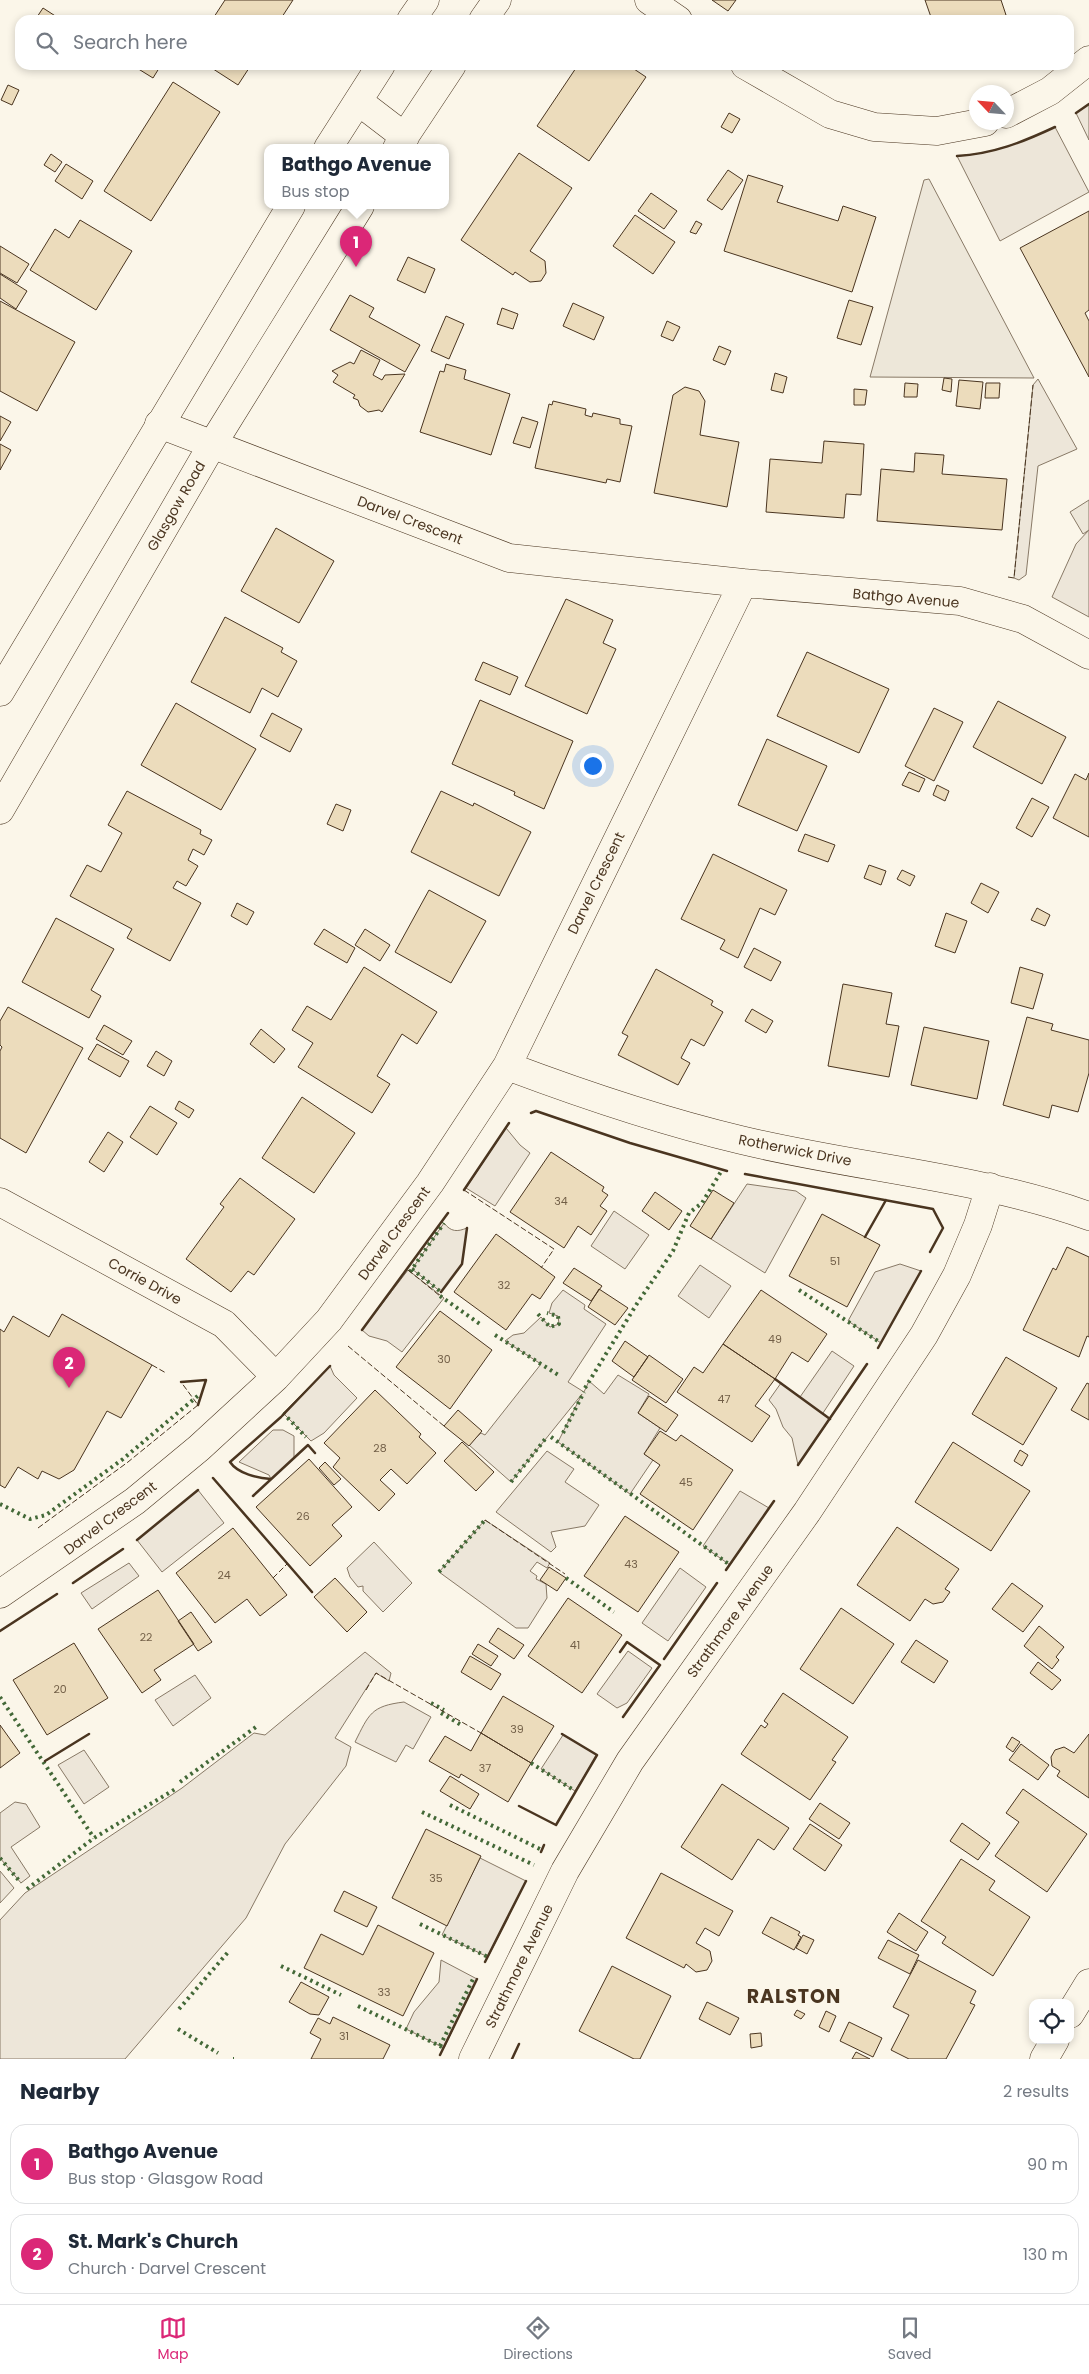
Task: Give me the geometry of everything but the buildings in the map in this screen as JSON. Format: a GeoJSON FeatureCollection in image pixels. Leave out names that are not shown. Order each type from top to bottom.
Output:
{"type":"FeatureCollection","features":[{"type":"Feature","properties":{"kind":"street"},"geometry":{"type":"LineString","coordinates":[[414,15],[425,0]]}},
{"type":"Feature","properties":{"kind":"street"},"geometry":{"type":"LineString","coordinates":[[486,15],[497,0]]}},
{"type":"Feature","properties":{"kind":"street"},"geometry":{"type":"LineString","coordinates":[[648,0],[670,15]]}},
{"type":"Feature","properties":{"kind":"street"},"geometry":{"type":"LineString","coordinates":[[1014,110],[1050,91],[1089,60]]}},
{"type":"Feature","properties":{"kind":"street"},"geometry":{"type":"LineString","coordinates":[[331,144],[378,70]]}},
{"type":"Feature","properties":{"kind":"street"},"geometry":{"type":"LineString","coordinates":[[358,101],[401,143],[449,70]]}},
{"type":"Feature","properties":{"kind":"street"},"geometry":{"type":"LineString","coordinates":[[754,70],[830,114],[874,127],[937,131],[969,125]]}},
{"type":"Feature","properties":{"kind":"street"},"geometry":{"type":"LineString","coordinates":[[0,692],[289,209]]}},
{"type":"Feature","properties":{"kind":"street","name":"Glasgow Road"},"geometry":{"type":"LineString","coordinates":[[0,810],[212,445],[358,209]]}},
{"type":"Feature","properties":{"kind":"street","name":"Darvel Crescent"},"geometry":{"type":"LineString","coordinates":[[0,1594],[135,1501],[198,1448],[276,1377],[323,1327],[371,1264],[430,1183],[507,1066],[743,583],[509,558],[159,424]]}},
{"type":"Feature","properties":{"kind":"street","name":"Bathgo Avenue"},"geometry":{"type":"LineString","coordinates":[[743,583],[960,601],[1023,619],[1089,655]]}},
{"type":"Feature","properties":{"kind":"street","name":"Rotherwick Drive"},"geometry":{"type":"LineString","coordinates":[[507,1066],[586,1095],[742,1140],[990,1187],[1047,1201],[1089,1216]]}},
{"type":"Feature","properties":{"kind":"street","name":"Strathmore Avenue"},"geometry":{"type":"LineString","coordinates":[[473,2059],[565,1871],[630,1761],[807,1512],[924,1336],[957,1275],[978,1225],[990,1187]]}},
{"type":"Feature","properties":{"kind":"street","name":"Corrie Drive"},"geometry":{"type":"LineString","coordinates":[[0,1202],[224,1324],[276,1377]]}},
{"type":"Feature","properties":{"kind":"street"},"geometry":{"type":"LineString","coordinates":[[1074,2007],[1089,1983]]}},
{"type":"Feature","properties":{"kind":"street"},"geometry":{"type":"LineString","coordinates":[[1044,2059],[1053,2044]]}},
{"type":"Feature","properties":{"kind":"shaded area"},"geometry":{"type":"Polygon","coordinates":[[[1089,104],[1089,140],[1076,113],[1089,104]]]}},
{"type":"Feature","properties":{"kind":"shaded area"},"geometry":{"type":"Polygon","coordinates":[[[1055,127],[1089,192],[1000,241],[957,156],[983,153],[1008,146],[1055,127]]]}},
{"type":"Feature","properties":{"kind":"shaded area"},"geometry":{"type":"Polygon","coordinates":[[[929,179],[1034,378],[870,377],[924,180],[929,179]]]}},
{"type":"Feature","properties":{"kind":"shaded area"},"geometry":{"type":"Polygon","coordinates":[[[1038,379],[1077,449],[1038,466],[1026,575],[1019,580],[1014,578],[1033,385],[1038,379]]]}},
{"type":"Feature","properties":{"kind":"shaded area"},"geometry":{"type":"Polygon","coordinates":[[[1089,500],[1089,530],[1083,534],[1070,512],[1089,500]]]}},
{"type":"Feature","properties":{"kind":"shaded area"},"geometry":{"type":"Polygon","coordinates":[[[1089,530],[1089,617],[1052,597],[1076,544],[1089,530]]]}},
{"type":"Feature","properties":{"kind":"shaded area"},"geometry":{"type":"Polygon","coordinates":[[[506,1128],[520,1145],[530,1153],[495,1206],[466,1188],[506,1128]]]}},
{"type":"Feature","properties":{"kind":"shaded area"},"geometry":{"type":"Polygon","coordinates":[[[747,1184],[796,1191],[806,1198],[765,1273],[711,1239],[747,1184]]]}},
{"type":"Feature","properties":{"kind":"shaded area"},"geometry":{"type":"Polygon","coordinates":[[[614,1211],[649,1235],[625,1269],[591,1246],[614,1211]]]}},
{"type":"Feature","properties":{"kind":"shaded area"},"geometry":{"type":"Polygon","coordinates":[[[444,1223],[454,1230],[467,1228],[462,1264],[441,1292],[412,1269],[444,1223]]]}},
{"type":"Feature","properties":{"kind":"shaded area"},"geometry":{"type":"Polygon","coordinates":[[[900,1264],[921,1271],[881,1343],[848,1321],[875,1272],[900,1264]]]}},
{"type":"Feature","properties":{"kind":"shaded area"},"geometry":{"type":"Polygon","coordinates":[[[700,1265],[731,1286],[709,1318],[678,1296],[700,1265]]]}},
{"type":"Feature","properties":{"kind":"shaded area"},"geometry":{"type":"Polygon","coordinates":[[[408,1270],[444,1298],[402,1352],[387,1341],[369,1336],[362,1330],[408,1270]]]}},
{"type":"Feature","properties":{"kind":"shaded area"},"geometry":{"type":"Polygon","coordinates":[[[563,1290],[585,1305],[584,1309],[606,1324],[568,1382],[584,1392],[589,1381],[604,1394],[618,1375],[649,1394],[638,1413],[660,1428],[644,1454],[653,1460],[630,1494],[558,1442],[582,1394],[511,1482],[469,1445],[481,1433],[485,1435],[541,1364],[505,1341],[513,1335],[524,1333],[541,1317],[550,1327],[559,1324],[558,1316],[549,1313],[552,1303],[563,1290]]]}},
{"type":"Feature","properties":{"kind":"shaded area"},"geometry":{"type":"Polygon","coordinates":[[[832,1351],[854,1366],[823,1413],[830,1419],[798,1465],[792,1438],[783,1427],[776,1409],[769,1400],[781,1383],[800,1397],[832,1351]]]}},
{"type":"Feature","properties":{"kind":"shaded area"},"geometry":{"type":"Polygon","coordinates":[[[330,1366],[334,1375],[357,1398],[324,1433],[311,1441],[283,1413],[330,1366]]]}},
{"type":"Feature","properties":{"kind":"shaded area"},"geometry":{"type":"Polygon","coordinates":[[[273,1430],[283,1430],[294,1436],[294,1458],[271,1479],[269,1475],[239,1462],[273,1430]]]}},
{"type":"Feature","properties":{"kind":"shaded area"},"geometry":{"type":"Polygon","coordinates":[[[547,1451],[574,1469],[565,1482],[599,1505],[585,1526],[551,1532],[556,1547],[551,1552],[496,1512],[547,1451]]]}},
{"type":"Feature","properties":{"kind":"shaded area"},"geometry":{"type":"Polygon","coordinates":[[[198,1490],[224,1523],[162,1572],[137,1540],[198,1490]]]}},
{"type":"Feature","properties":{"kind":"shaded area"},"geometry":{"type":"Polygon","coordinates":[[[740,1491],[769,1508],[730,1565],[703,1546],[740,1491]]]}},
{"type":"Feature","properties":{"kind":"shaded area"},"geometry":{"type":"Polygon","coordinates":[[[485,1520],[550,1563],[547,1568],[537,1562],[530,1571],[537,1576],[536,1579],[546,1584],[547,1598],[528,1628],[516,1628],[439,1572],[485,1520]]]}},
{"type":"Feature","properties":{"kind":"shaded area"},"geometry":{"type":"Polygon","coordinates":[[[374,1542],[412,1583],[383,1612],[363,1591],[363,1586],[358,1587],[350,1577],[347,1568],[374,1542]]]}},
{"type":"Feature","properties":{"kind":"shaded area"},"geometry":{"type":"Polygon","coordinates":[[[129,1563],[139,1576],[92,1609],[81,1593],[129,1563]]]}},
{"type":"Feature","properties":{"kind":"shaded area"},"geometry":{"type":"Polygon","coordinates":[[[680,1568],[706,1587],[668,1641],[642,1623],[680,1568]]]}},
{"type":"Feature","properties":{"kind":"shaded area"},"geometry":{"type":"Polygon","coordinates":[[[628,1651],[652,1668],[627,1703],[617,1708],[597,1694],[628,1651]]]}},
{"type":"Feature","properties":{"kind":"shaded area"},"geometry":{"type":"Polygon","coordinates":[[[365,1652],[391,1673],[389,1681],[376,1673],[335,1738],[351,1747],[346,1766],[285,1844],[246,1918],[125,2059],[0,2059],[0,1920],[25,1893],[182,1788],[254,1733],[265,1735],[365,1652]]]}},
{"type":"Feature","properties":{"kind":"shaded area"},"geometry":{"type":"Polygon","coordinates":[[[195,1675],[211,1698],[173,1726],[155,1700],[195,1675]]]}},
{"type":"Feature","properties":{"kind":"shaded area"},"geometry":{"type":"Polygon","coordinates":[[[404,1702],[431,1717],[413,1749],[406,1745],[396,1762],[355,1742],[372,1713],[384,1706],[404,1702]]]}},
{"type":"Feature","properties":{"kind":"shaded area"},"geometry":{"type":"Polygon","coordinates":[[[563,1735],[597,1755],[575,1791],[541,1769],[563,1735]]]}},
{"type":"Feature","properties":{"kind":"shaded area"},"geometry":{"type":"Polygon","coordinates":[[[84,1750],[109,1787],[84,1804],[58,1765],[84,1750]]]}},
{"type":"Feature","properties":{"kind":"shaded area"},"geometry":{"type":"Polygon","coordinates":[[[15,1802],[26,1804],[40,1827],[11,1847],[30,1876],[21,1883],[0,1858],[0,1813],[15,1802]]]}},
{"type":"Feature","properties":{"kind":"shaded area"},"geometry":{"type":"Polygon","coordinates":[[[480,1858],[526,1881],[488,1957],[442,1935],[480,1858]]]}},
{"type":"Feature","properties":{"kind":"shaded area"},"geometry":{"type":"Polygon","coordinates":[[[0,1871],[14,1888],[0,1903],[0,1871]]]}},
{"type":"Feature","properties":{"kind":"shaded area"},"geometry":{"type":"Polygon","coordinates":[[[441,1960],[477,1979],[444,2048],[406,2029],[414,2012],[439,1982],[441,1960]]]}},
{"type":"Feature","properties":{"kind":"hedge"},"geometry":{"type":"LineString","coordinates":[[585,1388],[638,1302],[673,1251],[689,1213],[702,1203],[722,1170]]}},
{"type":"Feature","properties":{"kind":"hedge"},"geometry":{"type":"LineString","coordinates":[[410,1272],[444,1223]]}},
{"type":"Feature","properties":{"kind":"hedge"},"geometry":{"type":"LineString","coordinates":[[412,1269],[441,1292]]}},
{"type":"Feature","properties":{"kind":"hedge"},"geometry":{"type":"LineString","coordinates":[[799,1290],[881,1343]]}},
{"type":"Feature","properties":{"kind":"hedge"},"geometry":{"type":"LineString","coordinates":[[440,1296],[480,1324]]}},
{"type":"Feature","properties":{"kind":"hedge"},"geometry":{"type":"LineString","coordinates":[[538,1314],[550,1327],[559,1324],[558,1316],[547,1313]]}},
{"type":"Feature","properties":{"kind":"hedge"},"geometry":{"type":"LineString","coordinates":[[495,1335],[560,1376]]}},
{"type":"Feature","properties":{"kind":"hedge"},"geometry":{"type":"LineString","coordinates":[[563,1433],[584,1392]]}},
{"type":"Feature","properties":{"kind":"hedge"},"geometry":{"type":"LineString","coordinates":[[0,1504],[30,1519],[46,1515],[123,1459],[200,1394]]}},
{"type":"Feature","properties":{"kind":"hedge"},"geometry":{"type":"LineString","coordinates":[[283,1413],[306,1437]]}},
{"type":"Feature","properties":{"kind":"hedge"},"geometry":{"type":"LineString","coordinates":[[551,1437],[730,1565]]}},
{"type":"Feature","properties":{"kind":"hedge"},"geometry":{"type":"LineString","coordinates":[[511,1482],[546,1438]]}},
{"type":"Feature","properties":{"kind":"hedge"},"geometry":{"type":"LineString","coordinates":[[439,1572],[485,1520]]}},
{"type":"Feature","properties":{"kind":"hedge"},"geometry":{"type":"LineString","coordinates":[[566,1578],[614,1612]]}},
{"type":"Feature","properties":{"kind":"hedge"},"geometry":{"type":"LineString","coordinates":[[0,1697],[94,1838]]}},
{"type":"Feature","properties":{"kind":"hedge"},"geometry":{"type":"LineString","coordinates":[[431,1703],[444,1710]]}},
{"type":"Feature","properties":{"kind":"hedge"},"geometry":{"type":"LineString","coordinates":[[441,1713],[463,1726]]}},
{"type":"Feature","properties":{"kind":"hedge"},"geometry":{"type":"LineString","coordinates":[[180,1782],[256,1727]]}},
{"type":"Feature","properties":{"kind":"hedge"},"geometry":{"type":"LineString","coordinates":[[531,1763],[575,1791]]}},
{"type":"Feature","properties":{"kind":"hedge"},"geometry":{"type":"LineString","coordinates":[[27,1889],[94,1838],[177,1788]]}},
{"type":"Feature","properties":{"kind":"hedge"},"geometry":{"type":"LineString","coordinates":[[450,1805],[542,1850]]}},
{"type":"Feature","properties":{"kind":"hedge"},"geometry":{"type":"LineString","coordinates":[[422,1812],[534,1865]]}},
{"type":"Feature","properties":{"kind":"hedge"},"geometry":{"type":"LineString","coordinates":[[0,1858],[21,1883]]}},
{"type":"Feature","properties":{"kind":"hedge"},"geometry":{"type":"LineString","coordinates":[[420,1924],[488,1957]]}},
{"type":"Feature","properties":{"kind":"hedge"},"geometry":{"type":"LineString","coordinates":[[179,2009],[229,1951]]}},
{"type":"Feature","properties":{"kind":"hedge"},"geometry":{"type":"LineString","coordinates":[[281,1966],[341,1995]]}},
{"type":"Feature","properties":{"kind":"hedge"},"geometry":{"type":"LineString","coordinates":[[440,2046],[474,1977]]}},
{"type":"Feature","properties":{"kind":"hedge"},"geometry":{"type":"LineString","coordinates":[[358,2006],[444,2048]]}},
{"type":"Feature","properties":{"kind":"hedge"},"geometry":{"type":"LineString","coordinates":[[178,2029],[218,2053]]}},
{"type":"Feature","properties":{"kind":"fence"},"geometry":{"type":"LineString","coordinates":[[1008,577],[1014,578],[1033,385]]}},
{"type":"Feature","properties":{"kind":"fence"},"geometry":{"type":"LineString","coordinates":[[464,1190],[554,1249],[541,1268]]}},
{"type":"Feature","properties":{"kind":"fence"},"geometry":{"type":"LineString","coordinates":[[408,1270],[440,1296]]}},
{"type":"Feature","properties":{"kind":"fence"},"geometry":{"type":"LineString","coordinates":[[348,1346],[444,1426]]}},
{"type":"Feature","properties":{"kind":"fence"},"geometry":{"type":"LineString","coordinates":[[152,1365],[166,1373]]}},
{"type":"Feature","properties":{"kind":"fence"},"geometry":{"type":"LineString","coordinates":[[281,1417],[330,1366]]}},
{"type":"Feature","properties":{"kind":"fence"},"geometry":{"type":"LineString","coordinates":[[38,1528],[128,1462],[198,1405],[181,1382]]}},
{"type":"Feature","properties":{"kind":"fence"},"geometry":{"type":"LineString","coordinates":[[485,1520],[565,1574]]}},
{"type":"Feature","properties":{"kind":"fence"},"geometry":{"type":"LineString","coordinates":[[273,1578],[287,1564]]}},
{"type":"Feature","properties":{"kind":"fence"},"geometry":{"type":"LineString","coordinates":[[366,1690],[376,1673],[481,1733]]}},
{"type":"Feature","properties":{"kind":"wall"},"geometry":{"type":"LineString","coordinates":[[1076,113],[1089,104]]}},
{"type":"Feature","properties":{"kind":"wall"},"geometry":{"type":"LineString","coordinates":[[957,156],[983,153],[1008,146],[1055,127]]}},
{"type":"Feature","properties":{"kind":"wall"},"geometry":{"type":"LineString","coordinates":[[531,1113],[536,1111],[630,1143],[727,1171]]}},
{"type":"Feature","properties":{"kind":"wall"},"geometry":{"type":"LineString","coordinates":[[464,1190],[509,1123]]}},
{"type":"Feature","properties":{"kind":"wall"},"geometry":{"type":"LineString","coordinates":[[745,1174],[933,1209],[943,1228],[930,1252]]}},
{"type":"Feature","properties":{"kind":"wall"},"geometry":{"type":"LineString","coordinates":[[865,1237],[886,1200]]}},
{"type":"Feature","properties":{"kind":"wall"},"geometry":{"type":"LineString","coordinates":[[362,1330],[448,1213]]}},
{"type":"Feature","properties":{"kind":"wall"},"geometry":{"type":"LineString","coordinates":[[441,1292],[462,1264],[467,1228]]}},
{"type":"Feature","properties":{"kind":"wall"},"geometry":{"type":"LineString","coordinates":[[878,1348],[921,1271]]}},
{"type":"Feature","properties":{"kind":"wall"},"geometry":{"type":"LineString","coordinates":[[798,1465],[867,1364]]}},
{"type":"Feature","properties":{"kind":"wall"},"geometry":{"type":"LineString","coordinates":[[271,1479],[254,1476],[238,1470],[230,1462],[281,1417],[330,1366]]}},
{"type":"Feature","properties":{"kind":"wall"},"geometry":{"type":"LineString","coordinates":[[775,1379],[830,1419]]}},
{"type":"Feature","properties":{"kind":"wall"},"geometry":{"type":"LineString","coordinates":[[181,1382],[206,1380],[198,1405]]}},
{"type":"Feature","properties":{"kind":"wall"},"geometry":{"type":"LineString","coordinates":[[253,1496],[308,1445],[315,1453]]}},
{"type":"Feature","properties":{"kind":"wall"},"geometry":{"type":"LineString","coordinates":[[213,1478],[312,1592]]}},
{"type":"Feature","properties":{"kind":"wall"},"geometry":{"type":"LineString","coordinates":[[137,1540],[198,1490]]}},
{"type":"Feature","properties":{"kind":"wall"},"geometry":{"type":"LineString","coordinates":[[726,1570],[774,1501]]}},
{"type":"Feature","properties":{"kind":"wall"},"geometry":{"type":"LineString","coordinates":[[73,1583],[123,1549]]}},
{"type":"Feature","properties":{"kind":"wall"},"geometry":{"type":"LineString","coordinates":[[664,1659],[717,1583]]}},
{"type":"Feature","properties":{"kind":"wall"},"geometry":{"type":"LineString","coordinates":[[0,1631],[57,1594]]}},
{"type":"Feature","properties":{"kind":"wall"},"geometry":{"type":"LineString","coordinates":[[620,1652],[627,1642],[660,1665],[623,1717]]}},
{"type":"Feature","properties":{"kind":"wall"},"geometry":{"type":"LineString","coordinates":[[45,1761],[89,1734]]}},
{"type":"Feature","properties":{"kind":"wall"},"geometry":{"type":"LineString","coordinates":[[519,1806],[556,1825],[597,1755],[562,1734]]}},
{"type":"Feature","properties":{"kind":"wall"},"geometry":{"type":"LineString","coordinates":[[541,1852],[544,1845]]}},
{"type":"Feature","properties":{"kind":"wall"},"geometry":{"type":"LineString","coordinates":[[485,1962],[526,1881]]}},
{"type":"Feature","properties":{"kind":"wall"},"geometry":{"type":"LineString","coordinates":[[440,2055],[477,1979]]}},
{"type":"Feature","properties":{"kind":"wall"},"geometry":{"type":"LineString","coordinates":[[512,2059],[519,2044]]}},
{"type":"Feature","properties":{"kind":"place","name":"Bathgo Avenue"},"geometry":{"type":"Point","coordinates":[356,267]}},
{"type":"Feature","properties":{"kind":"place","name":"St. Mark's Church"},"geometry":{"type":"Point","coordinates":[69,1388]}},
{"type":"Feature","properties":{"kind":"district","name":"RALSTON"},"geometry":{"type":"Point","coordinates":[794,1996]}}]}
